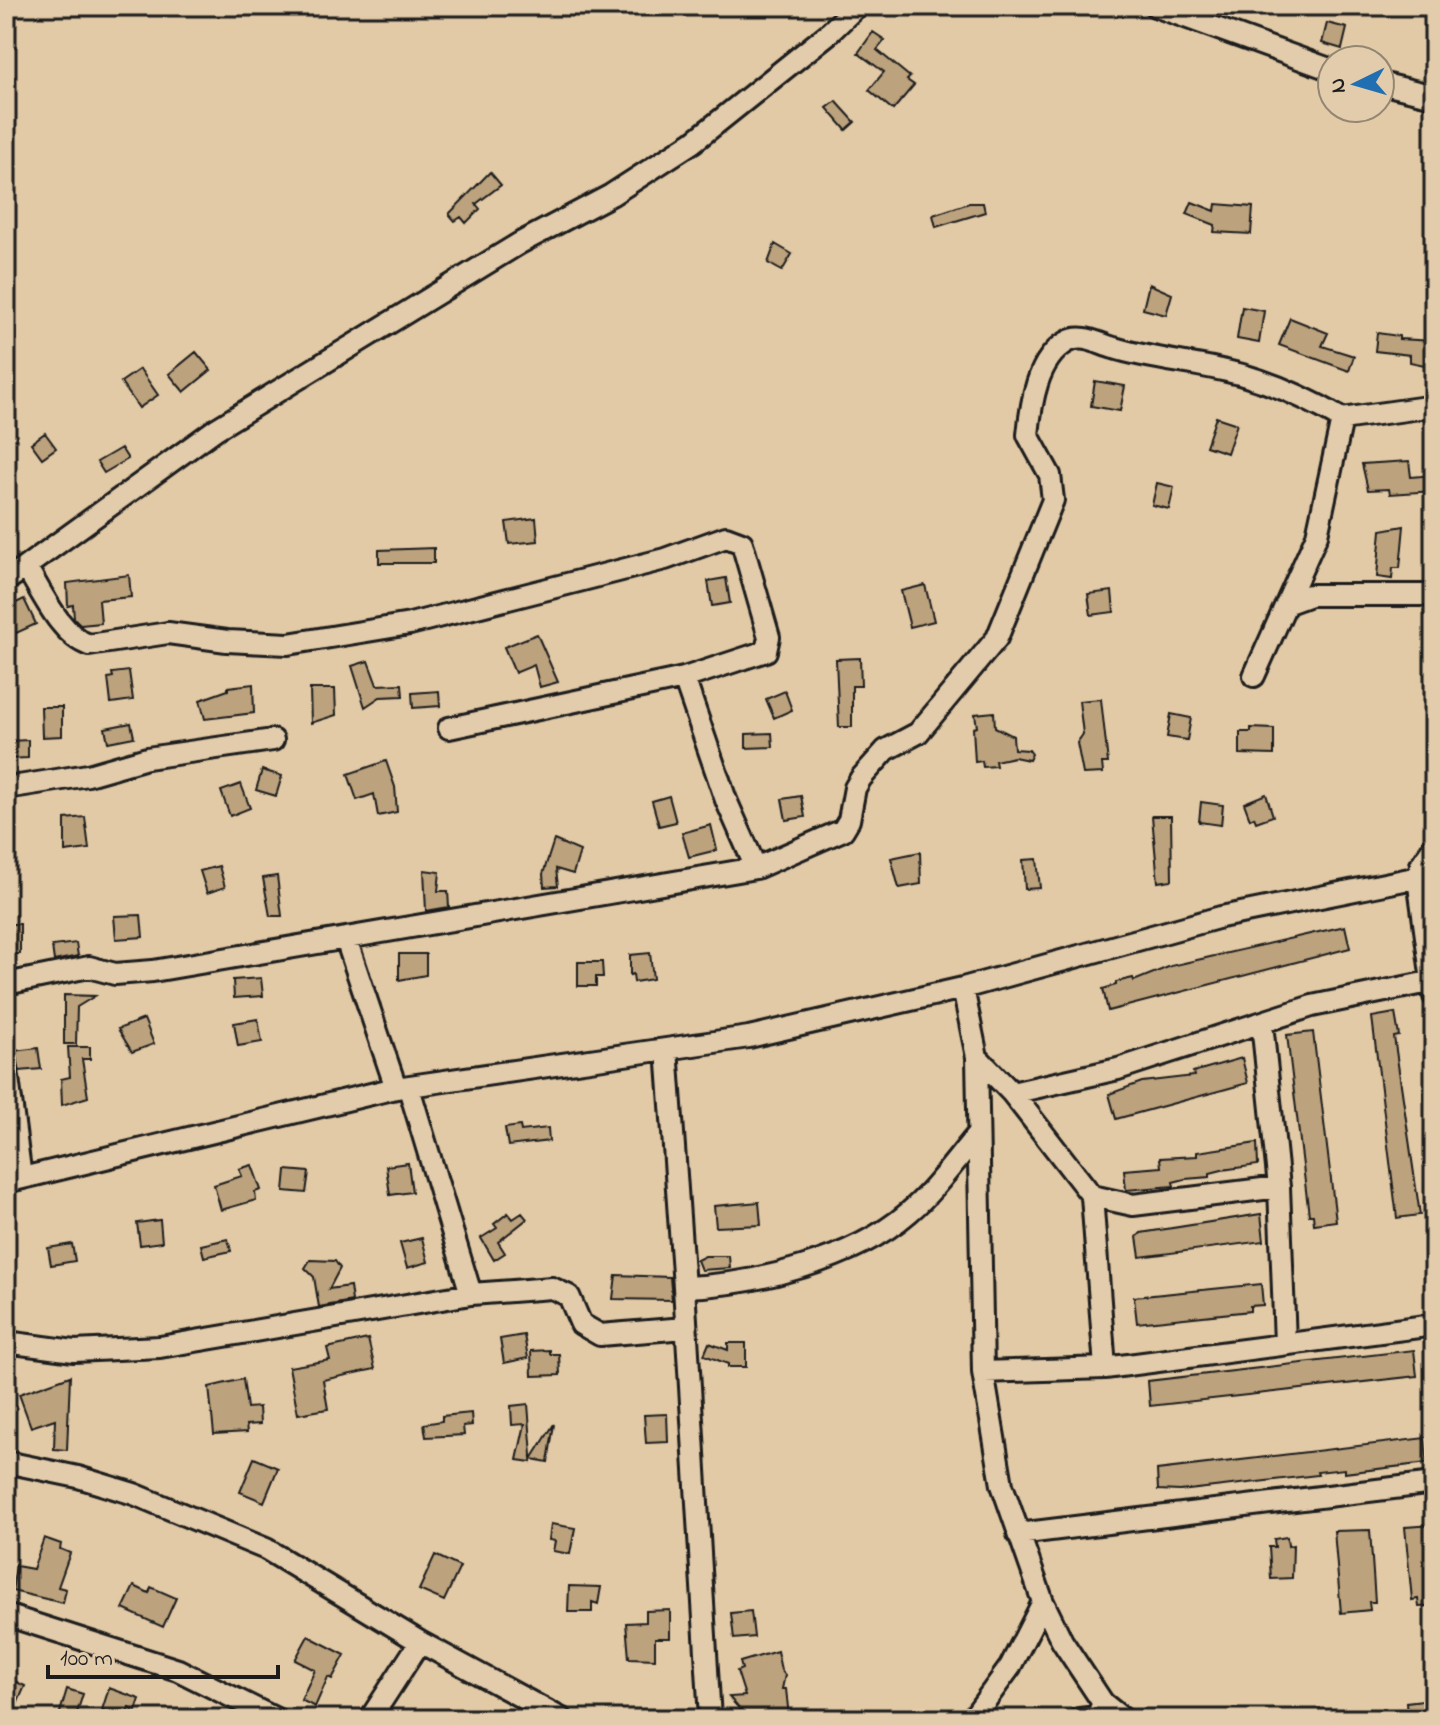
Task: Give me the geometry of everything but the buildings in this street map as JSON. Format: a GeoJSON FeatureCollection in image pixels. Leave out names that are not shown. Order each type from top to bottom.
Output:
{"type":"FeatureCollection","features":[{"type":"Feature","properties":{"kind":"street"},"geometry":{"type":"LineString","coordinates":[[6,581],[216,429],[520,243],[611,195],[693,142],[828,34],[857,6]]}},
{"type":"Feature","properties":{"kind":"street"},"geometry":{"type":"LineString","coordinates":[[1155,6],[1316,64]]}},
{"type":"Feature","properties":{"kind":"street"},"geometry":{"type":"LineString","coordinates":[[1396,87],[1434,96]]}},
{"type":"Feature","properties":{"kind":"street"},"geometry":{"type":"LineString","coordinates":[[6,984],[89,967],[128,975],[756,868],[843,830],[861,778],[886,750],[918,733],[997,638],[1053,500],[1050,475],[1028,435],[1037,384],[1052,353],[1070,339],[1086,338],[1115,349],[1246,376],[1309,399],[1342,419],[1434,406]]}},
{"type":"Feature","properties":{"kind":"street"},"geometry":{"type":"LineString","coordinates":[[1254,676],[1317,535],[1342,419]]}},
{"type":"Feature","properties":{"kind":"street"},"geometry":{"type":"LineString","coordinates":[[26,567],[66,629],[79,642],[89,645],[168,633],[227,641],[288,644],[410,624],[665,559],[726,537],[738,539],[770,646],[761,654],[684,678],[449,728]]}},
{"type":"Feature","properties":{"kind":"street"},"geometry":{"type":"LineString","coordinates":[[1288,603],[1310,595],[1434,595]]}},
{"type":"Feature","properties":{"kind":"street"},"geometry":{"type":"LineString","coordinates":[[684,678],[726,800],[756,868]]}},
{"type":"Feature","properties":{"kind":"street"},"geometry":{"type":"LineString","coordinates":[[6,788],[88,775],[147,758],[273,740]]}},
{"type":"Feature","properties":{"kind":"street"},"geometry":{"type":"LineString","coordinates":[[1012,1093],[1118,1069],[1312,1006],[1433,986],[1426,876],[1421,865],[1434,846]]}},
{"type":"Feature","properties":{"kind":"street"},"geometry":{"type":"LineString","coordinates":[[6,1062],[13,1180],[402,1088],[749,1037],[963,988],[1221,917],[1426,876]]}},
{"type":"Feature","properties":{"kind":"street"},"geometry":{"type":"LineString","coordinates":[[346,939],[402,1088],[471,1294]]}},
{"type":"Feature","properties":{"kind":"street"},"geometry":{"type":"LineString","coordinates":[[963,988],[977,1057],[983,1372],[999,1474],[1043,1602],[1079,1671],[1103,1703],[1123,1719]]}},
{"type":"Feature","properties":{"kind":"street"},"geometry":{"type":"LineString","coordinates":[[1262,1023],[1279,1187],[1285,1343]]}},
{"type":"Feature","properties":{"kind":"street"},"geometry":{"type":"LineString","coordinates":[[667,1049],[710,1719]]}},
{"type":"Feature","properties":{"kind":"street"},"geometry":{"type":"LineString","coordinates":[[977,1057],[1012,1093],[1092,1196],[1105,1368]]}},
{"type":"Feature","properties":{"kind":"street"},"geometry":{"type":"LineString","coordinates":[[684,1287],[800,1268],[831,1258],[905,1216],[977,1135]]}},
{"type":"Feature","properties":{"kind":"street"},"geometry":{"type":"LineString","coordinates":[[1092,1196],[1133,1205],[1279,1187]]}},
{"type":"Feature","properties":{"kind":"street"},"geometry":{"type":"LineString","coordinates":[[6,1342],[74,1351],[160,1347],[471,1294],[559,1290],[575,1304],[581,1324],[600,1335],[685,1328]]}},
{"type":"Feature","properties":{"kind":"street"},"geometry":{"type":"LineString","coordinates":[[983,1372],[1105,1368],[1434,1325]]}},
{"type":"Feature","properties":{"kind":"street"},"geometry":{"type":"LineString","coordinates":[[6,1462],[78,1477],[182,1512],[266,1549],[420,1642],[562,1719]]}},
{"type":"Feature","properties":{"kind":"street"},"geometry":{"type":"LineString","coordinates":[[1018,1534],[1434,1483]]}},
{"type":"Feature","properties":{"kind":"street"},"geometry":{"type":"LineString","coordinates":[[972,1719],[1010,1667],[1043,1602]]}},
{"type":"Feature","properties":{"kind":"street"},"geometry":{"type":"LineString","coordinates":[[6,1615],[178,1670],[276,1719]]}},
{"type":"Feature","properties":{"kind":"street"},"geometry":{"type":"LineString","coordinates":[[370,1719],[420,1642]]}},
{"type":"Feature","properties":{"kind":"street"},"geometry":{"type":"LineString","coordinates":[[1079,1719],[1097,1717],[1103,1703]]}}]}
